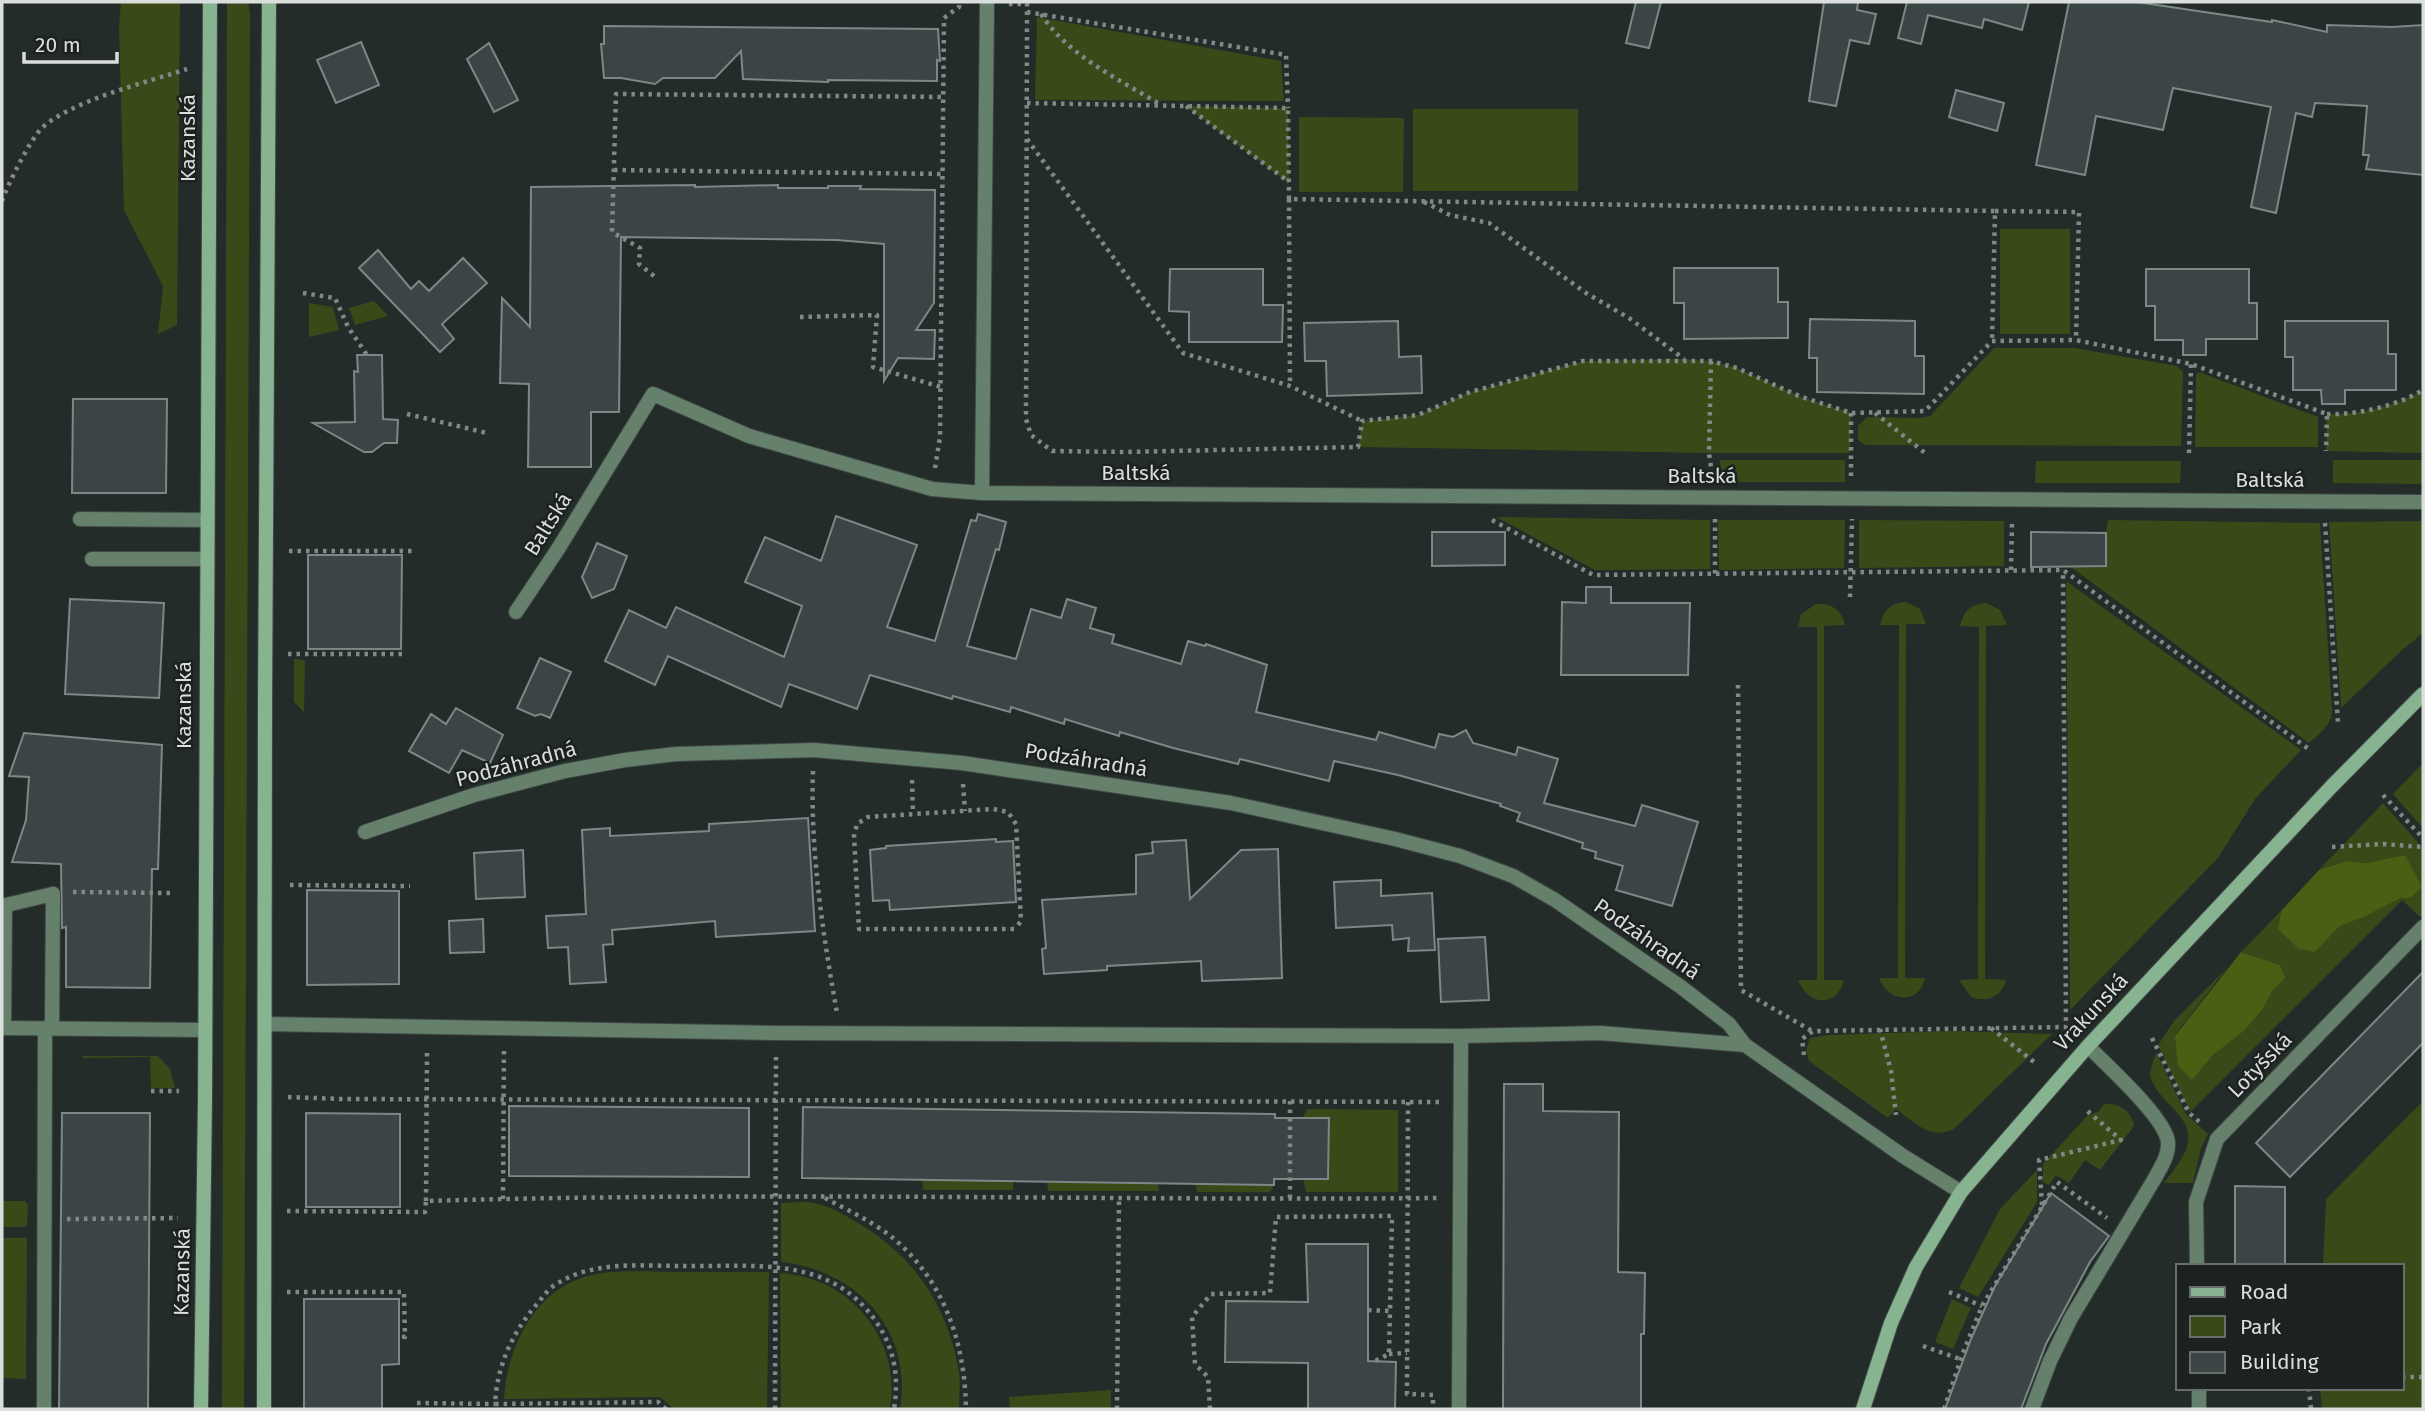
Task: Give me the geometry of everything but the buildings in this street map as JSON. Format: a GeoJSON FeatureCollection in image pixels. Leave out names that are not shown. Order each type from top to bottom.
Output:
{"type":"FeatureCollection","features":[{"type":"Feature","properties":{"kind":"main road","name":"Kazanská"},"geometry":{"type":"LineString","coordinates":[[201,1409],[210,2]]}},
{"type":"Feature","properties":{"kind":"main road"},"geometry":{"type":"LineString","coordinates":[[264,1409],[269,2]]}},
{"type":"Feature","properties":{"kind":"main road","name":"Vrakunská"},"geometry":{"type":"LineString","coordinates":[[1863,1409],[1891,1323],[1916,1267],[1961,1192],[2088,1046],[2332,786],[2423,694]]}},
{"type":"Feature","properties":{"kind":"street"},"geometry":{"type":"LineString","coordinates":[[982,493],[987,2]]}},
{"type":"Feature","properties":{"kind":"street","name":"Baltská"},"geometry":{"type":"LineString","coordinates":[[516,612],[653,394],[750,436],[932,489],[982,493],[2423,502]]}},
{"type":"Feature","properties":{"kind":"street"},"geometry":{"type":"LineString","coordinates":[[80,519],[206,520]]}},
{"type":"Feature","properties":{"kind":"street"},"geometry":{"type":"LineString","coordinates":[[92,559],[206,559]]}},
{"type":"Feature","properties":{"kind":"street","name":"Podzáhradná"},"geometry":{"type":"LineString","coordinates":[[365,832],[474,795],[577,768],[677,754],[814,750],[962,763],[1231,803],[1395,839],[1460,856],[1513,876],[1555,900],[1691,995],[1729,1024],[1745,1045],[1903,1156],[1961,1192]]}},
{"type":"Feature","properties":{"kind":"street"},"geometry":{"type":"LineString","coordinates":[[44,1409],[48,1028],[60,893],[3,906],[3,1028],[48,1028],[205,1031]]}},
{"type":"Feature","properties":{"kind":"street","name":"Lotyšská"},"geometry":{"type":"LineString","coordinates":[[2197,1264],[2196,1202],[2217,1139],[2423,927]]}},
{"type":"Feature","properties":{"kind":"street"},"geometry":{"type":"LineString","coordinates":[[265,1024],[776,1033],[1461,1036],[1600,1033],[1745,1045]]}},
{"type":"Feature","properties":{"kind":"street"},"geometry":{"type":"LineString","coordinates":[[1459,1409],[1461,1036]]}},
{"type":"Feature","properties":{"kind":"street"},"geometry":{"type":"LineString","coordinates":[[2032,1409],[2050,1361],[2071,1318],[2155,1178],[2165,1158],[2168,1143],[2165,1132],[2141,1101],[2088,1046]]}},
{"type":"Feature","properties":{"kind":"street"},"geometry":{"type":"LineString","coordinates":[[2199,1390],[2199,1409]]}},
{"type":"Feature","properties":{"kind":"path"},"geometry":{"type":"LineString","coordinates":[[932,489],[940,437],[944,18],[959,7],[959,2]]}},
{"type":"Feature","properties":{"kind":"path"},"geometry":{"type":"LineString","coordinates":[[987,2],[1027,4],[1026,419],[1031,435],[1052,451],[1358,447],[1362,421]]}},
{"type":"Feature","properties":{"kind":"path"},"geometry":{"type":"LineString","coordinates":[[1027,12],[1286,55],[1290,386]]}},
{"type":"Feature","properties":{"kind":"path"},"geometry":{"type":"LineString","coordinates":[[1041,14],[1051,30],[1072,48],[1161,106]]}},
{"type":"Feature","properties":{"kind":"path"},"geometry":{"type":"LineString","coordinates":[[2,201],[6,188],[40,130],[61,115],[71,108],[187,69]]}},
{"type":"Feature","properties":{"kind":"path"},"geometry":{"type":"LineString","coordinates":[[654,276],[639,264],[640,248],[612,232],[616,94],[943,97]]}},
{"type":"Feature","properties":{"kind":"path"},"geometry":{"type":"LineString","coordinates":[[1027,103],[1288,108]]}},
{"type":"Feature","properties":{"kind":"path"},"geometry":{"type":"LineString","coordinates":[[1185,106],[1289,183]]}},
{"type":"Feature","properties":{"kind":"path"},"geometry":{"type":"LineString","coordinates":[[1027,138],[1183,353],[1290,386],[1362,421],[1418,415],[1470,393],[1583,361],[1684,359],[1712,361],[1737,368],[1799,396],[1851,413],[1924,411],[1992,341],[1995,211]]}},
{"type":"Feature","properties":{"kind":"path"},"geometry":{"type":"LineString","coordinates":[[614,170],[943,174]]}},
{"type":"Feature","properties":{"kind":"path"},"geometry":{"type":"LineString","coordinates":[[1289,198],[2079,212],[2076,340]]}},
{"type":"Feature","properties":{"kind":"path"},"geometry":{"type":"LineString","coordinates":[[1422,201],[1450,215],[1489,223],[1586,293],[1629,318],[1684,359]]}},
{"type":"Feature","properties":{"kind":"path"},"geometry":{"type":"LineString","coordinates":[[303,293],[335,298],[348,327],[366,355]]}},
{"type":"Feature","properties":{"kind":"path"},"geometry":{"type":"LineString","coordinates":[[800,317],[877,315],[873,367],[941,387]]}},
{"type":"Feature","properties":{"kind":"path"},"geometry":{"type":"LineString","coordinates":[[1992,341],[2076,340],[2191,364],[2327,414],[2339,415],[2390,406],[2423,390]]}},
{"type":"Feature","properties":{"kind":"path"},"geometry":{"type":"LineString","coordinates":[[1709,453],[1712,361]]}},
{"type":"Feature","properties":{"kind":"path"},"geometry":{"type":"LineString","coordinates":[[2189,453],[2191,364]]}},
{"type":"Feature","properties":{"kind":"path"},"geometry":{"type":"LineString","coordinates":[[1874,412],[1925,453]]}},
{"type":"Feature","properties":{"kind":"path"},"geometry":{"type":"LineString","coordinates":[[1850,597],[1851,413]]}},
{"type":"Feature","properties":{"kind":"path"},"geometry":{"type":"LineString","coordinates":[[407,414],[487,433]]}},
{"type":"Feature","properties":{"kind":"path"},"geometry":{"type":"LineString","coordinates":[[2326,451],[2327,414]]}},
{"type":"Feature","properties":{"kind":"path"},"geometry":{"type":"LineString","coordinates":[[2011,570],[2012,499]]}},
{"type":"Feature","properties":{"kind":"path"},"geometry":{"type":"LineString","coordinates":[[2323,501],[2338,723]]}},
{"type":"Feature","properties":{"kind":"path"},"geometry":{"type":"LineString","coordinates":[[1486,517],[1593,575],[2063,570],[2310,750]]}},
{"type":"Feature","properties":{"kind":"path"},"geometry":{"type":"LineString","coordinates":[[289,551],[413,551]]}},
{"type":"Feature","properties":{"kind":"path"},"geometry":{"type":"LineString","coordinates":[[1804,1055],[1802,1039],[1813,1031],[2066,1027],[2063,570]]}},
{"type":"Feature","properties":{"kind":"path"},"geometry":{"type":"LineString","coordinates":[[288,654],[406,654]]}},
{"type":"Feature","properties":{"kind":"path"},"geometry":{"type":"LineString","coordinates":[[1738,685],[1741,990],[1813,1031]]}},
{"type":"Feature","properties":{"kind":"path"},"geometry":{"type":"LineString","coordinates":[[814,750],[812,812],[829,966],[840,1033]]}},
{"type":"Feature","properties":{"kind":"path"},"geometry":{"type":"LineString","coordinates":[[911,758],[913,814]]}},
{"type":"Feature","properties":{"kind":"path"},"geometry":{"type":"LineString","coordinates":[[2383,795],[2423,838]]}},
{"type":"Feature","properties":{"kind":"path"},"geometry":{"type":"LineString","coordinates":[[993,809],[1008,812],[1016,824],[1021,922],[1015,928],[859,929],[854,836],[857,824],[868,817],[913,814],[993,809]]}},
{"type":"Feature","properties":{"kind":"path"},"geometry":{"type":"LineString","coordinates":[[2332,847],[2383,844],[2423,847]]}},
{"type":"Feature","properties":{"kind":"path"},"geometry":{"type":"LineString","coordinates":[[290,885],[410,886]]}},
{"type":"Feature","properties":{"kind":"path"},"geometry":{"type":"LineString","coordinates":[[60,893],[170,893]]}},
{"type":"Feature","properties":{"kind":"path"},"geometry":{"type":"LineString","coordinates":[[287,1211],[425,1212],[428,1027]]}},
{"type":"Feature","properties":{"kind":"path"},"geometry":{"type":"LineString","coordinates":[[503,1199],[504,1027]]}},
{"type":"Feature","properties":{"kind":"path"},"geometry":{"type":"LineString","coordinates":[[1990,1028],[2034,1062]]}},
{"type":"Feature","properties":{"kind":"path"},"geometry":{"type":"LineString","coordinates":[[1880,1029],[1891,1071],[1896,1115]]}},
{"type":"Feature","properties":{"kind":"path"},"geometry":{"type":"LineString","coordinates":[[775,1409],[776,1033]]}},
{"type":"Feature","properties":{"kind":"path"},"geometry":{"type":"LineString","coordinates":[[2152,1038],[2189,1113],[2217,1139]]}},
{"type":"Feature","properties":{"kind":"path"},"geometry":{"type":"LineString","coordinates":[[151,1091],[179,1091]]}},
{"type":"Feature","properties":{"kind":"path"},"geometry":{"type":"LineString","coordinates":[[288,1097],[1460,1102]]}},
{"type":"Feature","properties":{"kind":"path"},"geometry":{"type":"LineString","coordinates":[[1290,1101],[1290,1198]]}},
{"type":"Feature","properties":{"kind":"path"},"geometry":{"type":"LineString","coordinates":[[1408,1102],[1407,1394],[1433,1395],[1433,1409]]}},
{"type":"Feature","properties":{"kind":"path"},"geometry":{"type":"LineString","coordinates":[[2042,1205],[2039,1160],[2121,1140],[2085,1109]]}},
{"type":"Feature","properties":{"kind":"path"},"geometry":{"type":"LineString","coordinates":[[1944,1409],[1960,1359],[1982,1306],[2057,1182],[2125,1231]]}},
{"type":"Feature","properties":{"kind":"path"},"geometry":{"type":"LineString","coordinates":[[426,1201],[775,1197],[1460,1198]]}},
{"type":"Feature","properties":{"kind":"path"},"geometry":{"type":"LineString","coordinates":[[822,1197],[871,1223],[902,1246],[931,1279],[950,1317],[964,1366],[966,1409]]}},
{"type":"Feature","properties":{"kind":"path"},"geometry":{"type":"LineString","coordinates":[[1117,1409],[1119,1198]]}},
{"type":"Feature","properties":{"kind":"path"},"geometry":{"type":"LineString","coordinates":[[1210,1409],[1208,1377],[1195,1364],[1192,1317],[1211,1294],[1269,1293],[1276,1217],[1392,1216],[1389,1354]]}},
{"type":"Feature","properties":{"kind":"path"},"geometry":{"type":"LineString","coordinates":[[45,1219],[178,1218]]}},
{"type":"Feature","properties":{"kind":"path"},"geometry":{"type":"LineString","coordinates":[[495,1404],[496,1382],[501,1363],[513,1336],[553,1286],[566,1279],[582,1272],[616,1266],[775,1267],[810,1273],[838,1285],[864,1304],[883,1331],[895,1363],[897,1388],[894,1409]]}},
{"type":"Feature","properties":{"kind":"path"},"geometry":{"type":"LineString","coordinates":[[287,1292],[404,1292],[404,1337],[400,1336]]}},
{"type":"Feature","properties":{"kind":"path"},"geometry":{"type":"LineString","coordinates":[[1949,1292],[1982,1306]]}},
{"type":"Feature","properties":{"kind":"path"},"geometry":{"type":"LineString","coordinates":[[1368,1310],[1390,1311]]}},
{"type":"Feature","properties":{"kind":"path"},"geometry":{"type":"LineString","coordinates":[[1923,1346],[1960,1359]]}},
{"type":"Feature","properties":{"kind":"path"},"geometry":{"type":"LineString","coordinates":[[1375,1361],[1389,1354],[1407,1353]]}},
{"type":"Feature","properties":{"kind":"path"},"geometry":{"type":"LineString","coordinates":[[2404,1377],[2423,1377]]}},
{"type":"Feature","properties":{"kind":"path"},"geometry":{"type":"LineString","coordinates":[[2309,1390],[2311,1409]]}},
{"type":"Feature","properties":{"kind":"path"},"geometry":{"type":"LineString","coordinates":[[417,1403],[658,1402],[666,1409]]}},
{"type":"Feature","properties":{"kind":"green space"},"geometry":{"type":"Polygon","coordinates":[[[121,2],[180,2],[177,325],[158,334],[163,286],[124,210],[119,27],[121,2]]]}},
{"type":"Feature","properties":{"kind":"green space"},"geometry":{"type":"Polygon","coordinates":[[[227,2],[248,2],[250,14],[244,1409],[222,1409],[227,2]]]}},
{"type":"Feature","properties":{"kind":"green space"},"geometry":{"type":"Polygon","coordinates":[[[1037,17],[1281,61],[1284,101],[1035,100],[1037,17]]]}},
{"type":"Feature","properties":{"kind":"green space"},"geometry":{"type":"Polygon","coordinates":[[[1185,106],[1288,108],[1289,183],[1185,106]]]}},
{"type":"Feature","properties":{"kind":"green space"},"geometry":{"type":"Polygon","coordinates":[[[1413,109],[1578,109],[1578,191],[1413,191],[1413,109]]]}},
{"type":"Feature","properties":{"kind":"green space"},"geometry":{"type":"Polygon","coordinates":[[[1299,117],[1404,118],[1403,192],[1299,192],[1299,117]]]}},
{"type":"Feature","properties":{"kind":"green space"},"geometry":{"type":"Polygon","coordinates":[[[2000,229],[2070,229],[2070,334],[2000,334],[2000,229]]]}},
{"type":"Feature","properties":{"kind":"green space"},"geometry":{"type":"Polygon","coordinates":[[[374,301],[388,316],[355,325],[349,308],[374,301]]]}},
{"type":"Feature","properties":{"kind":"green space"},"geometry":{"type":"Polygon","coordinates":[[[309,303],[333,307],[339,330],[309,337],[309,303]]]}},
{"type":"Feature","properties":{"kind":"green space"},"geometry":{"type":"Polygon","coordinates":[[[1994,348],[2075,348],[2177,366],[2183,372],[2181,446],[1865,445],[1858,440],[1858,426],[1867,417],[1930,416],[1994,348]]]}},
{"type":"Feature","properties":{"kind":"green space"},"geometry":{"type":"Polygon","coordinates":[[[1583,361],[1711,361],[1737,368],[1799,396],[1851,413],[1850,453],[1358,447],[1362,421],[1418,415],[1470,392],[1583,361]]]}},
{"type":"Feature","properties":{"kind":"green space"},"geometry":{"type":"Polygon","coordinates":[[[2199,372],[2318,417],[2318,447],[2195,447],[2196,375],[2199,372]]]}},
{"type":"Feature","properties":{"kind":"green space"},"geometry":{"type":"Polygon","coordinates":[[[2423,390],[2423,453],[2326,451],[2327,414],[2376,408],[2401,401],[2423,390]]]}},
{"type":"Feature","properties":{"kind":"green space"},"geometry":{"type":"Polygon","coordinates":[[[1720,460],[1845,460],[1845,482],[1719,482],[1720,460]]]}},
{"type":"Feature","properties":{"kind":"green space"},"geometry":{"type":"Polygon","coordinates":[[[2333,460],[2423,460],[2423,484],[2333,483],[2333,460]]]}},
{"type":"Feature","properties":{"kind":"green space"},"geometry":{"type":"Polygon","coordinates":[[[2036,461],[2181,461],[2180,483],[2035,483],[2036,461]]]}},
{"type":"Feature","properties":{"kind":"green space"},"geometry":{"type":"Polygon","coordinates":[[[1496,517],[1710,520],[1710,569],[1595,570],[1496,517]]]}},
{"type":"Feature","properties":{"kind":"green space"},"geometry":{"type":"Polygon","coordinates":[[[1718,520],[1845,520],[1844,568],[1719,570],[1718,520]]]}},
{"type":"Feature","properties":{"kind":"green space"},"geometry":{"type":"Polygon","coordinates":[[[1859,520],[2004,521],[2004,566],[1859,568],[1859,520]]]}},
{"type":"Feature","properties":{"kind":"green space"},"geometry":{"type":"Polygon","coordinates":[[[2108,520],[2320,523],[2332,711],[2330,721],[2321,733],[2309,743],[2071,567],[2106,566],[2108,520]]]}},
{"type":"Feature","properties":{"kind":"green space"},"geometry":{"type":"Polygon","coordinates":[[[2423,521],[2423,633],[2341,708],[2329,522],[2423,521]]]}},
{"type":"Feature","properties":{"kind":"green space"},"geometry":{"type":"Polygon","coordinates":[[[2066,581],[2301,750],[2255,799],[2218,858],[2070,1010],[2066,581]]]}},
{"type":"Feature","properties":{"kind":"green space"},"geometry":{"type":"Polygon","coordinates":[[[1906,602],[1920,609],[1926,624],[1906,624],[1905,978],[1925,978],[1917,993],[1903,998],[1889,992],[1879,978],[1898,978],[1899,625],[1880,625],[1888,608],[1906,602]]]}},
{"type":"Feature","properties":{"kind":"green space"},"geometry":{"type":"Polygon","coordinates":[[[1986,603],[2000,610],[2007,625],[1986,626],[1985,979],[2006,980],[2001,991],[1993,997],[1977,999],[1971,997],[1959,980],[1978,979],[1979,627],[1960,626],[1968,609],[1986,603]]]}},
{"type":"Feature","properties":{"kind":"green space"},"geometry":{"type":"Polygon","coordinates":[[[1816,604],[1835,608],[1845,625],[1824,626],[1824,980],[1844,980],[1835,996],[1822,1000],[1808,995],[1798,980],[1817,980],[1817,627],[1798,627],[1801,614],[1816,604]]]}},
{"type":"Feature","properties":{"kind":"green space"},"geometry":{"type":"Polygon","coordinates":[[[294,659],[305,660],[304,712],[294,702],[294,659]]]}},
{"type":"Feature","properties":{"kind":"green space"},"geometry":{"type":"Polygon","coordinates":[[[2423,763],[2423,828],[2393,794],[2423,763]]]}},
{"type":"Feature","properties":{"kind":"green space"},"geometry":{"type":"Polygon","coordinates":[[[2383,803],[2423,848],[2423,914],[2420,917],[2402,900],[2190,1112],[2158,1045],[2174,1021],[2227,968],[2175,1035],[2192,1079],[2212,1056],[2245,1030],[2263,1009],[2280,965],[2241,952],[2281,911],[2278,929],[2315,952],[2340,926],[2401,898],[2410,898],[2405,855],[2366,863],[2346,861],[2319,870],[2383,803]]]}},
{"type":"Feature","properties":{"kind":"green space"},"geometry":{"type":"Polygon","coordinates":[[[2405,855],[2422,887],[2410,898],[2401,898],[2340,926],[2315,952],[2299,949],[2278,929],[2281,911],[2319,870],[2346,861],[2366,863],[2405,855]]]}},
{"type":"Feature","properties":{"kind":"green space"},"geometry":{"type":"Polygon","coordinates":[[[2241,952],[2280,965],[2285,978],[2272,991],[2263,1009],[2245,1030],[2212,1056],[2192,1080],[2178,1066],[2175,1036],[2241,952]]]}},
{"type":"Feature","properties":{"kind":"green space"},"geometry":{"type":"Polygon","coordinates":[[[1952,1031],[2052,1034],[1954,1129],[1945,1132],[1923,1128],[1896,1109],[1888,1118],[1809,1061],[1806,1049],[1810,1038],[1828,1035],[1952,1031]]]}},
{"type":"Feature","properties":{"kind":"green space"},"geometry":{"type":"Polygon","coordinates":[[[2156,1052],[2186,1114],[2208,1134],[2201,1148],[2193,1183],[2164,1183],[2185,1153],[2188,1136],[2182,1119],[2151,1080],[2156,1052]]]}},
{"type":"Feature","properties":{"kind":"green space"},"geometry":{"type":"Polygon","coordinates":[[[83,1056],[158,1056],[170,1069],[175,1088],[151,1088],[150,1057],[83,1056]]]}},
{"type":"Feature","properties":{"kind":"green space"},"geometry":{"type":"Polygon","coordinates":[[[2423,1101],[2423,1409],[2322,1409],[2320,1390],[2404,1390],[2404,1264],[2323,1264],[2326,1199],[2423,1101]]]}},
{"type":"Feature","properties":{"kind":"green space"},"geometry":{"type":"Polygon","coordinates":[[[2104,1104],[2124,1109],[2134,1125],[2100,1170],[2085,1160],[2069,1183],[2056,1175],[2049,1185],[2043,1182],[2043,1164],[2087,1116],[2098,1112],[2104,1104]]]}},
{"type":"Feature","properties":{"kind":"green space"},"geometry":{"type":"Polygon","coordinates":[[[1307,1109],[1398,1110],[1398,1192],[1306,1192],[1303,1179],[1328,1178],[1329,1118],[1303,1118],[1307,1109]]]}},
{"type":"Feature","properties":{"kind":"green space"},"geometry":{"type":"Polygon","coordinates":[[[2037,1170],[2037,1202],[1978,1297],[1959,1288],[2000,1209],[2037,1170]]]}},
{"type":"Feature","properties":{"kind":"green space"},"geometry":{"type":"Polygon","coordinates":[[[922,1180],[1013,1181],[1013,1190],[923,1190],[922,1180]]]}},
{"type":"Feature","properties":{"kind":"green space"},"geometry":{"type":"Polygon","coordinates":[[[1047,1182],[1158,1184],[1159,1191],[1048,1191],[1047,1182]]]}},
{"type":"Feature","properties":{"kind":"green space"},"geometry":{"type":"Polygon","coordinates":[[[1196,1184],[1274,1185],[1270,1192],[1197,1192],[1196,1184]]]}},
{"type":"Feature","properties":{"kind":"green space"},"geometry":{"type":"Polygon","coordinates":[[[2,1201],[25,1201],[28,1205],[25,1227],[2,1227],[2,1201]]]}},
{"type":"Feature","properties":{"kind":"green space"},"geometry":{"type":"Polygon","coordinates":[[[809,1202],[834,1210],[874,1233],[908,1263],[934,1300],[952,1342],[959,1371],[959,1409],[900,1409],[902,1381],[898,1354],[888,1330],[874,1309],[856,1291],[834,1277],[809,1267],[781,1262],[781,1203],[809,1202]]]}},
{"type":"Feature","properties":{"kind":"green space"},"geometry":{"type":"Polygon","coordinates":[[[2,1238],[27,1238],[26,1379],[2,1378],[2,1238]]]}},
{"type":"Feature","properties":{"kind":"green space"},"geometry":{"type":"Polygon","coordinates":[[[618,1272],[769,1272],[767,1409],[674,1409],[660,1397],[504,1399],[514,1350],[530,1319],[552,1294],[578,1279],[618,1272]]]}},
{"type":"Feature","properties":{"kind":"green space"},"geometry":{"type":"Polygon","coordinates":[[[780,1273],[805,1277],[828,1286],[849,1299],[866,1316],[879,1336],[888,1359],[892,1383],[890,1409],[781,1409],[780,1273]]]}},
{"type":"Feature","properties":{"kind":"green space"},"geometry":{"type":"Polygon","coordinates":[[[1952,1299],[1971,1308],[1953,1349],[1935,1342],[1952,1299]]]}},
{"type":"Feature","properties":{"kind":"green space"},"geometry":{"type":"Polygon","coordinates":[[[1111,1390],[1111,1409],[1010,1409],[1009,1397],[1111,1390]]]}}]}
